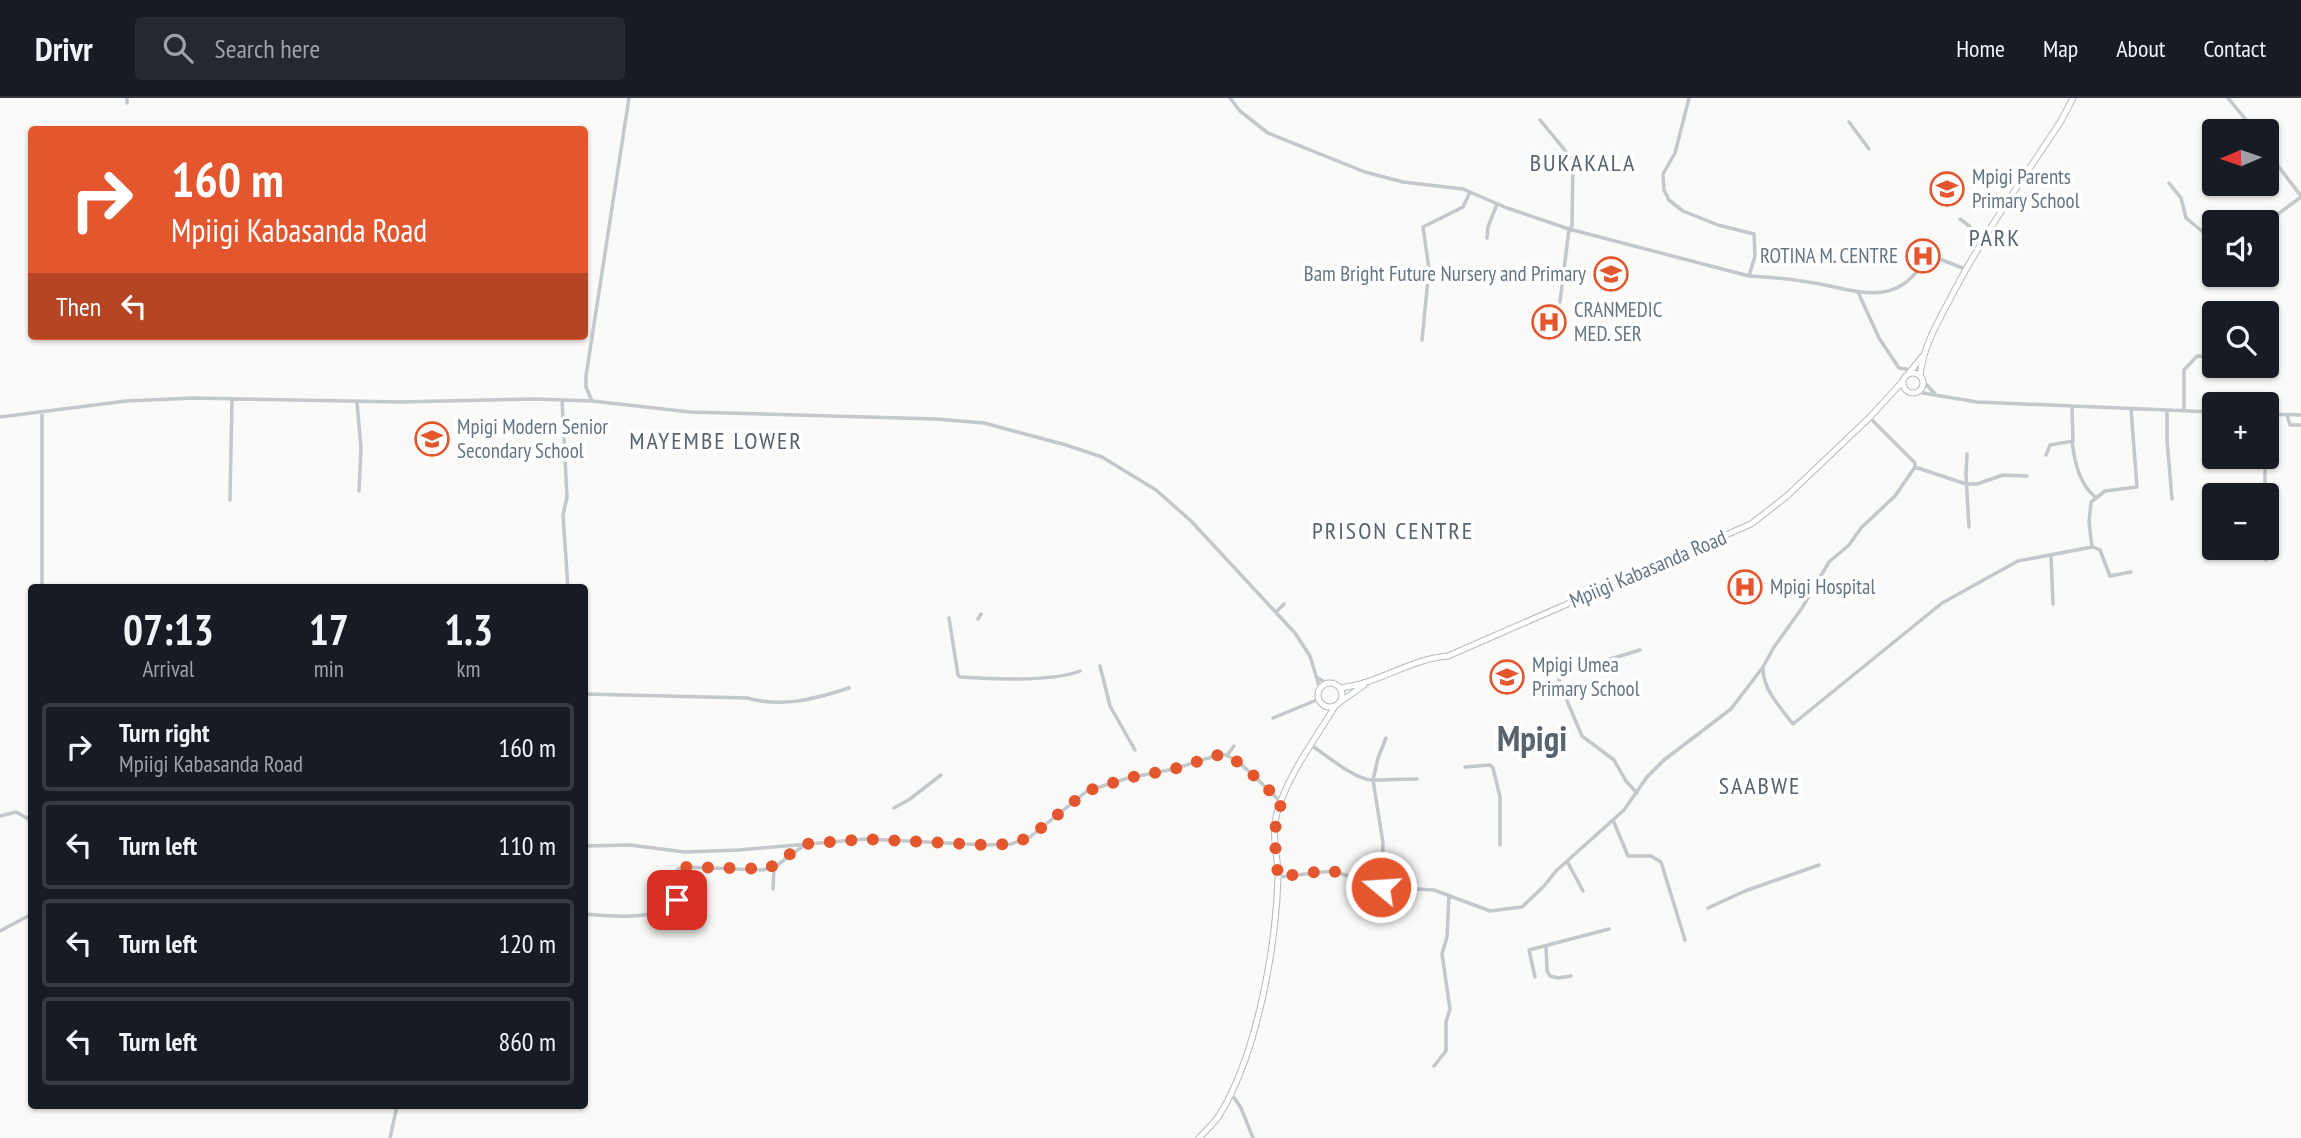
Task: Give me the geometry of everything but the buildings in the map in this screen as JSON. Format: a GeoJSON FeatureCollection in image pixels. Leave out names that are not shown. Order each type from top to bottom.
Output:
{"type":"FeatureCollection","features":[{"type":"Feature","properties":{"kind":"main road"},"geometry":{"type":"LineString","coordinates":[[1908,391],[1903,381],[1922,357],[1965,269],[2061,121],[2073,98]]}},
{"type":"Feature","properties":{"kind":"main road"},"geometry":{"type":"LineString","coordinates":[[1888,396],[1908,391],[1917,392],[1921,388],[1922,357]]}},
{"type":"Feature","properties":{"kind":"main road"},"geometry":{"type":"LineString","coordinates":[[1910,371],[1921,378]]}},
{"type":"Feature","properties":{"kind":"main road","name":"Mpiigi Kabasanda Road"},"geometry":{"type":"LineString","coordinates":[[1340,688],[1369,681],[1431,657],[1448,656],[1751,524],[1787,496],[1869,418],[1903,381]]}},
{"type":"Feature","properties":{"kind":"main road","name":"Mpiigi Kabasanda Road"},"geometry":{"type":"LineString","coordinates":[[1199,1138],[1219,1115],[1247,1057],[1267,971],[1278,877],[1274,834],[1277,814],[1324,722],[1337,704],[1369,681]]}},
{"type":"Feature","properties":{"kind":"main road"},"geometry":{"type":"LineString","coordinates":[[1328,684],[1335,684],[1340,688],[1342,697],[1337,704],[1324,705],[1319,699],[1321,689],[1328,684]]}},
{"type":"Feature","properties":{"kind":"main road","name":"Mpiigi Kabasanda Road"},"geometry":{"type":"LineString","coordinates":[[1324,705],[1324,722]]}},
{"type":"Feature","properties":{"kind":"street"},"geometry":{"type":"LineString","coordinates":[[592,401],[586,387],[586,376],[629,98]]}},
{"type":"Feature","properties":{"kind":"street"},"geometry":{"type":"LineString","coordinates":[[1230,98],[1240,111],[1268,133],[1365,172],[1394,180],[1470,192],[1569,229],[1749,276],[1779,277],[1858,292],[1882,293],[1905,284],[1932,256],[1965,269]]}},
{"type":"Feature","properties":{"kind":"street"},"geometry":{"type":"LineString","coordinates":[[2228,98],[2245,119]]}},
{"type":"Feature","properties":{"kind":"street"},"geometry":{"type":"LineString","coordinates":[[1689,99],[1675,153],[1663,174],[1664,190],[1669,200],[1683,211],[1718,225],[1754,234],[1755,256],[1749,276]]}},
{"type":"Feature","properties":{"kind":"street"},"geometry":{"type":"LineString","coordinates":[[1540,120],[1573,160],[1572,226],[1569,229],[1560,302]]}},
{"type":"Feature","properties":{"kind":"street"},"geometry":{"type":"LineString","coordinates":[[1849,122],[1869,149]]}},
{"type":"Feature","properties":{"kind":"street"},"geometry":{"type":"LineString","coordinates":[[2279,166],[2301,197],[2279,213]]}},
{"type":"Feature","properties":{"kind":"street"},"geometry":{"type":"LineString","coordinates":[[2169,183],[2181,198],[2186,219],[2202,232]]}},
{"type":"Feature","properties":{"kind":"street"},"geometry":{"type":"LineString","coordinates":[[1422,340],[1429,269],[1423,227],[1463,207],[1470,192]]}},
{"type":"Feature","properties":{"kind":"street"},"geometry":{"type":"LineString","coordinates":[[1487,238],[1488,227],[1497,204]]}},
{"type":"Feature","properties":{"kind":"street"},"geometry":{"type":"LineString","coordinates":[[1960,219],[1985,238]]}},
{"type":"Feature","properties":{"kind":"street"},"geometry":{"type":"LineString","coordinates":[[1858,292],[1884,347],[1899,368],[1910,371]]}},
{"type":"Feature","properties":{"kind":"street"},"geometry":{"type":"LineString","coordinates":[[2184,410],[2186,366],[2197,356],[2202,356]]}},
{"type":"Feature","properties":{"kind":"street"},"geometry":{"type":"LineString","coordinates":[[1921,378],[1936,395]]}},
{"type":"Feature","properties":{"kind":"street"},"geometry":{"type":"LineString","coordinates":[[1917,392],[1977,402],[2202,411]]}},
{"type":"Feature","properties":{"kind":"street"},"geometry":{"type":"LineString","coordinates":[[0,417],[126,401],[232,399],[451,402],[535,398],[592,401],[690,412],[967,421],[1002,427],[1066,444],[1102,457],[1156,489],[1191,521],[1295,633],[1310,656],[1321,689]]}},
{"type":"Feature","properties":{"kind":"street"},"geometry":{"type":"LineString","coordinates":[[230,500],[232,399]]}},
{"type":"Feature","properties":{"kind":"street"},"geometry":{"type":"LineString","coordinates":[[562,400],[567,497],[563,516],[568,584]]}},
{"type":"Feature","properties":{"kind":"street"},"geometry":{"type":"LineString","coordinates":[[356,402],[361,447],[359,491]]}},
{"type":"Feature","properties":{"kind":"street"},"geometry":{"type":"LineString","coordinates":[[2072,407],[2072,442],[2077,470],[2082,475],[2085,488],[2095,497]]}},
{"type":"Feature","properties":{"kind":"street"},"geometry":{"type":"LineString","coordinates":[[2092,547],[2089,515],[2091,502],[2105,491],[2137,487],[2131,409]]}},
{"type":"Feature","properties":{"kind":"street"},"geometry":{"type":"LineString","coordinates":[[2167,410],[2172,499]]}},
{"type":"Feature","properties":{"kind":"street"},"geometry":{"type":"LineString","coordinates":[[42,412],[42,584]]}},
{"type":"Feature","properties":{"kind":"street"},"geometry":{"type":"LineString","coordinates":[[2279,415],[2301,415]]}},
{"type":"Feature","properties":{"kind":"street"},"geometry":{"type":"LineString","coordinates":[[2287,415],[2290,425],[2301,425]]}},
{"type":"Feature","properties":{"kind":"street"},"geometry":{"type":"LineString","coordinates":[[1278,877],[1330,870],[1381,887],[1429,889],[1490,911],[1522,906],[1628,805],[1664,760],[1731,709],[1763,667],[1829,562],[1849,545],[1861,528],[1895,496],[1915,467],[1913,459],[1869,418]]}},
{"type":"Feature","properties":{"kind":"street"},"geometry":{"type":"LineString","coordinates":[[2046,455],[2053,444],[2072,442]]}},
{"type":"Feature","properties":{"kind":"street"},"geometry":{"type":"LineString","coordinates":[[1967,454],[1969,527]]}},
{"type":"Feature","properties":{"kind":"street"},"geometry":{"type":"LineString","coordinates":[[1915,467],[1966,484],[1977,484],[2003,475],[2027,476]]}},
{"type":"Feature","properties":{"kind":"street"},"geometry":{"type":"LineString","coordinates":[[1763,667],[1767,688],[1793,724],[1942,603],[2011,564],[2029,558],[2092,547],[2100,550],[2110,576],[2130,572]]}},
{"type":"Feature","properties":{"kind":"street"},"geometry":{"type":"LineString","coordinates":[[2051,555],[2053,604]]}},
{"type":"Feature","properties":{"kind":"street"},"geometry":{"type":"LineString","coordinates":[[1276,612],[1284,604]]}},
{"type":"Feature","properties":{"kind":"street"},"geometry":{"type":"LineString","coordinates":[[978,620],[981,614]]}},
{"type":"Feature","properties":{"kind":"street"},"geometry":{"type":"LineString","coordinates":[[949,618],[960,677],[1066,677],[1080,671]]}},
{"type":"Feature","properties":{"kind":"street"},"geometry":{"type":"LineString","coordinates":[[1637,793],[1626,781],[1614,760],[1582,736],[1557,670],[1597,663],[1640,650]]}},
{"type":"Feature","properties":{"kind":"street"},"geometry":{"type":"LineString","coordinates":[[1100,666],[1110,706],[1135,750]]}},
{"type":"Feature","properties":{"kind":"street"},"geometry":{"type":"LineString","coordinates":[[1317,677],[1328,684]]}},
{"type":"Feature","properties":{"kind":"street"},"geometry":{"type":"LineString","coordinates":[[588,694],[805,702],[849,688]]}},
{"type":"Feature","properties":{"kind":"street"},"geometry":{"type":"LineString","coordinates":[[1273,718],[1319,699]]}},
{"type":"Feature","properties":{"kind":"street"},"geometry":{"type":"LineString","coordinates":[[1381,887],[1383,844],[1373,780],[1386,738]]}},
{"type":"Feature","properties":{"kind":"street"},"geometry":{"type":"LineString","coordinates":[[1311,745],[1350,772],[1373,780],[1418,779]]}},
{"type":"Feature","properties":{"kind":"street"},"geometry":{"type":"LineString","coordinates":[[1228,754],[1234,746]]}},
{"type":"Feature","properties":{"kind":"street"},"geometry":{"type":"LineString","coordinates":[[588,846],[630,845],[685,852],[865,839],[1011,844],[1030,837],[1087,791],[1119,780],[1174,769],[1213,755],[1228,754],[1282,802]]}},
{"type":"Feature","properties":{"kind":"street"},"geometry":{"type":"LineString","coordinates":[[1465,766],[1490,765],[1493,768],[1500,797],[1500,845]]}},
{"type":"Feature","properties":{"kind":"street"},"geometry":{"type":"LineString","coordinates":[[894,808],[941,775]]}},
{"type":"Feature","properties":{"kind":"street"},"geometry":{"type":"LineString","coordinates":[[0,816],[16,812],[28,819]]}},
{"type":"Feature","properties":{"kind":"street"},"geometry":{"type":"LineString","coordinates":[[1613,819],[1628,856],[1651,856],[1661,862],[1685,940]]}},
{"type":"Feature","properties":{"kind":"street"},"geometry":{"type":"LineString","coordinates":[[588,914],[632,917],[655,912],[672,905],[679,895],[672,878],[678,869],[762,870],[776,866],[805,844]]}},
{"type":"Feature","properties":{"kind":"street"},"geometry":{"type":"LineString","coordinates":[[1567,861],[1583,891]]}},
{"type":"Feature","properties":{"kind":"street"},"geometry":{"type":"LineString","coordinates":[[1708,908],[1745,891],[1819,865]]}},
{"type":"Feature","properties":{"kind":"street"},"geometry":{"type":"LineString","coordinates":[[773,889],[776,866]]}},
{"type":"Feature","properties":{"kind":"street"},"geometry":{"type":"LineString","coordinates":[[1434,1066],[1446,1051],[1446,1022],[1450,1009],[1442,954],[1447,937],[1449,896]]}},
{"type":"Feature","properties":{"kind":"street"},"geometry":{"type":"LineString","coordinates":[[0,931],[28,916]]}},
{"type":"Feature","properties":{"kind":"street"},"geometry":{"type":"LineString","coordinates":[[1535,977],[1529,950],[1609,929]]}},
{"type":"Feature","properties":{"kind":"street"},"geometry":{"type":"LineString","coordinates":[[1546,946],[1547,971],[1550,976],[1571,976]]}},
{"type":"Feature","properties":{"kind":"street"},"geometry":{"type":"LineString","coordinates":[[1231,1093],[1254,1138]]}},
{"type":"Feature","properties":{"kind":"street"},"geometry":{"type":"LineString","coordinates":[[390,1138],[396,1109]]}},
{"type":"Feature","properties":{"kind":"shaded area","name":"Mpigi Hospital"},"geometry":{"type":"Polygon","coordinates":[[[1743,571],[1757,583],[1758,591],[1741,601],[1728,580],[1743,571]]]}},
{"type":"Feature","properties":{"kind":"place","name":"Mpigi Parents Primary School"},"geometry":{"type":"Point","coordinates":[1947,189]}},
{"type":"Feature","properties":{"kind":"place","name":"ROTINA M. CENTRE"},"geometry":{"type":"Point","coordinates":[1923,256]}},
{"type":"Feature","properties":{"kind":"place","name":"Bam Bright Future Nursery and Primary"},"geometry":{"type":"Point","coordinates":[1611,274]}},
{"type":"Feature","properties":{"kind":"place","name":"CRANMEDIC MED. SER"},"geometry":{"type":"Point","coordinates":[1549,322]}},
{"type":"Feature","properties":{"kind":"place","name":"Mpigi Modern Senior Secondary School"},"geometry":{"type":"Point","coordinates":[432,439]}},
{"type":"Feature","properties":{"kind":"place","name":"Mpigi Hospital"},"geometry":{"type":"Point","coordinates":[1745,587]}},
{"type":"Feature","properties":{"kind":"place","name":"Mpigi Umea Primary School"},"geometry":{"type":"Point","coordinates":[1507,677]}},
{"type":"Feature","properties":{"kind":"district","name":"BUKAKALA"},"geometry":{"type":"Point","coordinates":[1583,163]}},
{"type":"Feature","properties":{"kind":"district","name":"PARK"},"geometry":{"type":"Point","coordinates":[1995,238]}},
{"type":"Feature","properties":{"kind":"district","name":"MAYEMBE LOWER"},"geometry":{"type":"Point","coordinates":[716,441]}},
{"type":"Feature","properties":{"kind":"district","name":"PRISON CENTRE"},"geometry":{"type":"Point","coordinates":[1393,531]}},
{"type":"Feature","properties":{"kind":"district","name":"Mpigi"},"geometry":{"type":"Point","coordinates":[1532,739]}},
{"type":"Feature","properties":{"kind":"district","name":"SAABWE"},"geometry":{"type":"Point","coordinates":[1760,786]}},
{"type":"Feature","properties":{"kind":"route"},"geometry":{"type":"LineString","coordinates":[[677,900],[679,895],[672,878],[678,869],[768,869],[805,844],[865,839],[1011,844],[1030,837],[1087,791],[1221,754],[1228,754],[1239,762],[1282,802],[1274,834],[1278,877],[1330,870],[1381,887]]}}]}
